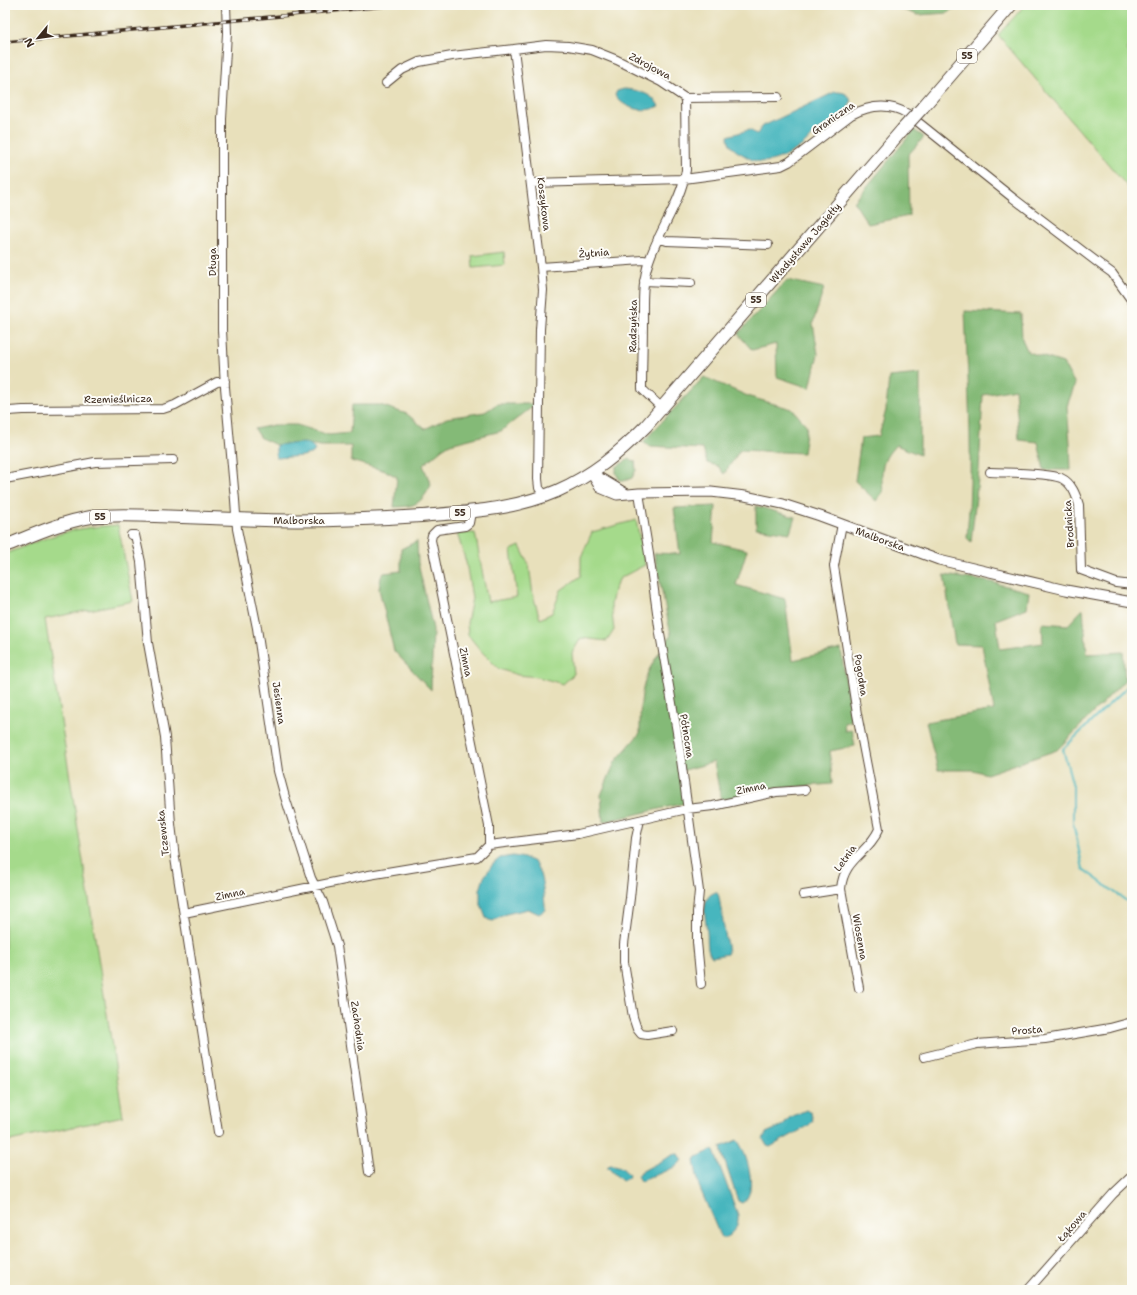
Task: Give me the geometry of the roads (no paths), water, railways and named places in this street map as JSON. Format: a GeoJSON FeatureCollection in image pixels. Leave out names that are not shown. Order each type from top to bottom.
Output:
{"type":"FeatureCollection","features":[{"type":"Feature","properties":{"kind":"main road","name":"Władysława Jagiełły"},"geometry":{"type":"LineString","coordinates":[[591,473],[622,450],[646,426],[1011,5]]}},
{"type":"Feature","properties":{"kind":"main road","name":"Malborska"},"geometry":{"type":"LineString","coordinates":[[5,546],[46,529],[68,522],[92,517],[128,515],[322,521],[400,517],[499,509],[544,496],[591,473]]}},
{"type":"Feature","properties":{"kind":"street","name":"Długa"},"geometry":{"type":"LineString","coordinates":[[226,5],[227,33],[222,119],[222,323],[224,381],[236,519]]}},
{"type":"Feature","properties":{"kind":"street","name":"Zdrojowa"},"geometry":{"type":"LineString","coordinates":[[514,49],[546,45],[568,46],[597,51],[662,82],[685,98]]}},
{"type":"Feature","properties":{"kind":"street"},"geometry":{"type":"LineString","coordinates":[[386,83],[402,70],[423,60],[514,49]]}},
{"type":"Feature","properties":{"kind":"street","name":"Koszykowa"},"geometry":{"type":"LineString","coordinates":[[514,49],[543,290],[540,329],[538,479],[539,488],[544,496]]}},
{"type":"Feature","properties":{"kind":"street"},"geometry":{"type":"LineString","coordinates":[[685,98],[778,97]]}},
{"type":"Feature","properties":{"kind":"street","name":"Radzyńska"},"geometry":{"type":"LineString","coordinates":[[662,408],[642,390],[644,281],[649,261],[675,202],[686,170],[685,98]]}},
{"type":"Feature","properties":{"kind":"street","name":"Graniczna"},"geometry":{"type":"LineString","coordinates":[[531,183],[684,178],[781,166],[789,162],[851,115],[860,110],[878,106],[900,110],[931,132],[1013,198],[1101,264],[1112,274],[1132,301]]}},
{"type":"Feature","properties":{"kind":"street"},"geometry":{"type":"LineString","coordinates":[[658,238],[667,240],[768,245]]}},
{"type":"Feature","properties":{"kind":"street","name":"Żytnia"},"geometry":{"type":"LineString","coordinates":[[541,267],[643,260],[649,261]]}},
{"type":"Feature","properties":{"kind":"street"},"geometry":{"type":"LineString","coordinates":[[644,281],[691,283]]}},
{"type":"Feature","properties":{"kind":"street","name":"Rzemieślnicza"},"geometry":{"type":"LineString","coordinates":[[5,412],[16,410],[163,408],[175,405],[216,382],[224,381]]}},
{"type":"Feature","properties":{"kind":"street"},"geometry":{"type":"LineString","coordinates":[[5,479],[95,462],[173,460]]}},
{"type":"Feature","properties":{"kind":"street"},"geometry":{"type":"LineString","coordinates":[[605,464],[605,481]]}},
{"type":"Feature","properties":{"kind":"street","name":"Brodnicka"},"geometry":{"type":"LineString","coordinates":[[990,472],[1049,475],[1062,478],[1071,486],[1076,495],[1079,506],[1081,570],[1116,583],[1132,585]]}},
{"type":"Feature","properties":{"kind":"street"},"geometry":{"type":"LineString","coordinates":[[591,473],[627,494]]}},
{"type":"Feature","properties":{"kind":"street","name":"Malborska"},"geometry":{"type":"LineString","coordinates":[[591,473],[600,488],[617,495],[639,493],[711,492],[745,496],[783,504],[939,560],[1066,590],[1132,602]]}},
{"type":"Feature","properties":{"kind":"street","name":"Północna"},"geometry":{"type":"LineString","coordinates":[[639,493],[660,634],[678,738],[699,891],[697,942],[701,984]]}},
{"type":"Feature","properties":{"kind":"street","name":"Zimna"},"geometry":{"type":"LineString","coordinates":[[471,512],[469,523],[465,526],[437,530],[432,535],[431,540],[489,826],[489,845]]}},
{"type":"Feature","properties":{"kind":"street","name":"Jesienna"},"geometry":{"type":"LineString","coordinates":[[236,519],[238,541],[253,606],[278,771],[311,878],[315,886]]}},
{"type":"Feature","properties":{"kind":"street","name":"Pogodna"},"geometry":{"type":"LineString","coordinates":[[842,524],[834,566],[857,714],[879,829]]}},
{"type":"Feature","properties":{"kind":"street","name":"Tczewska"},"geometry":{"type":"LineString","coordinates":[[131,535],[135,535],[140,562],[148,643],[165,737],[171,824],[218,1132]]}},
{"type":"Feature","properties":{"kind":"street","name":"Zimna"},"geometry":{"type":"LineString","coordinates":[[184,913],[369,875],[477,857],[489,845],[578,834],[687,808],[713,806],[776,792],[805,790]]}},
{"type":"Feature","properties":{"kind":"street"},"geometry":{"type":"LineString","coordinates":[[640,820],[636,838],[624,944],[625,969],[633,1017],[637,1029],[641,1034],[647,1035],[673,1031]]}},
{"type":"Feature","properties":{"kind":"street","name":"Letnia"},"geometry":{"type":"LineString","coordinates":[[841,889],[842,878],[848,868],[854,859],[876,836],[879,829]]}},
{"type":"Feature","properties":{"kind":"street","name":"Zachodnia"},"geometry":{"type":"LineString","coordinates":[[315,886],[323,902],[337,946],[369,1172]]}},
{"type":"Feature","properties":{"kind":"street"},"geometry":{"type":"LineString","coordinates":[[803,895],[841,889]]}},
{"type":"Feature","properties":{"kind":"street","name":"Wiosenna"},"geometry":{"type":"LineString","coordinates":[[841,889],[859,988]]}},
{"type":"Feature","properties":{"kind":"street","name":"Prosta"},"geometry":{"type":"LineString","coordinates":[[924,1057],[977,1044],[1045,1039],[1110,1028],[1132,1022]]}},
{"type":"Feature","properties":{"kind":"street","name":"Łąkowa"},"geometry":{"type":"LineString","coordinates":[[1028,1290],[1113,1194],[1132,1176]]}},
{"type":"Feature","properties":{"kind":"water"},"geometry":{"type":"Polygon","coordinates":[[[624,89],[644,93],[652,98],[659,106],[647,110],[629,107],[615,95],[617,91],[624,89]]]}},
{"type":"Feature","properties":{"kind":"water"},"geometry":{"type":"Polygon","coordinates":[[[835,92],[841,92],[850,99],[851,102],[845,112],[817,131],[804,144],[782,157],[775,160],[762,162],[754,161],[737,151],[729,142],[728,136],[750,130],[756,134],[761,127],[835,92]]]}},
{"type":"Feature","properties":{"kind":"water"},"geometry":{"type":"Polygon","coordinates":[[[301,443],[310,444],[315,450],[313,453],[303,456],[276,458],[276,445],[301,443]]]}},
{"type":"Feature","properties":{"kind":"water"},"geometry":{"type":"Polygon","coordinates":[[[513,856],[532,861],[538,869],[542,882],[545,910],[539,914],[528,909],[506,914],[493,921],[489,920],[486,918],[480,902],[480,890],[484,877],[493,864],[500,858],[513,856]]]}},
{"type":"Feature","properties":{"kind":"water"},"geometry":{"type":"Polygon","coordinates":[[[716,892],[719,897],[728,952],[727,954],[712,957],[708,948],[705,904],[707,899],[716,892]]]}},
{"type":"Feature","properties":{"kind":"water"},"geometry":{"type":"Polygon","coordinates":[[[806,1110],[811,1113],[813,1121],[808,1126],[770,1147],[767,1146],[763,1139],[766,1133],[784,1125],[789,1118],[806,1110]]]}},
{"type":"Feature","properties":{"kind":"water"},"geometry":{"type":"Polygon","coordinates":[[[737,1140],[741,1146],[750,1172],[751,1182],[750,1191],[747,1198],[742,1203],[738,1201],[721,1147],[737,1140]]]}},
{"type":"Feature","properties":{"kind":"water"},"geometry":{"type":"Polygon","coordinates":[[[712,1150],[714,1151],[738,1215],[738,1222],[735,1228],[726,1238],[721,1238],[699,1186],[694,1161],[697,1157],[712,1150]]]}},
{"type":"Feature","properties":{"kind":"water"},"geometry":{"type":"Polygon","coordinates":[[[674,1154],[678,1154],[682,1160],[677,1166],[640,1181],[637,1176],[639,1173],[674,1154]]]}},
{"type":"Feature","properties":{"kind":"water"},"geometry":{"type":"Polygon","coordinates":[[[611,1165],[623,1169],[629,1175],[628,1178],[622,1181],[608,1168],[608,1166],[611,1165]]]}},
{"type":"Feature","properties":{"kind":"waterway"},"geometry":{"type":"LineString","coordinates":[[1128,686],[1063,749],[1073,786],[1073,823],[1083,869],[1132,905]]}},
{"type":"Feature","properties":{"kind":"railway"},"geometry":{"type":"LineString","coordinates":[[5,42],[397,5]]}}]}
